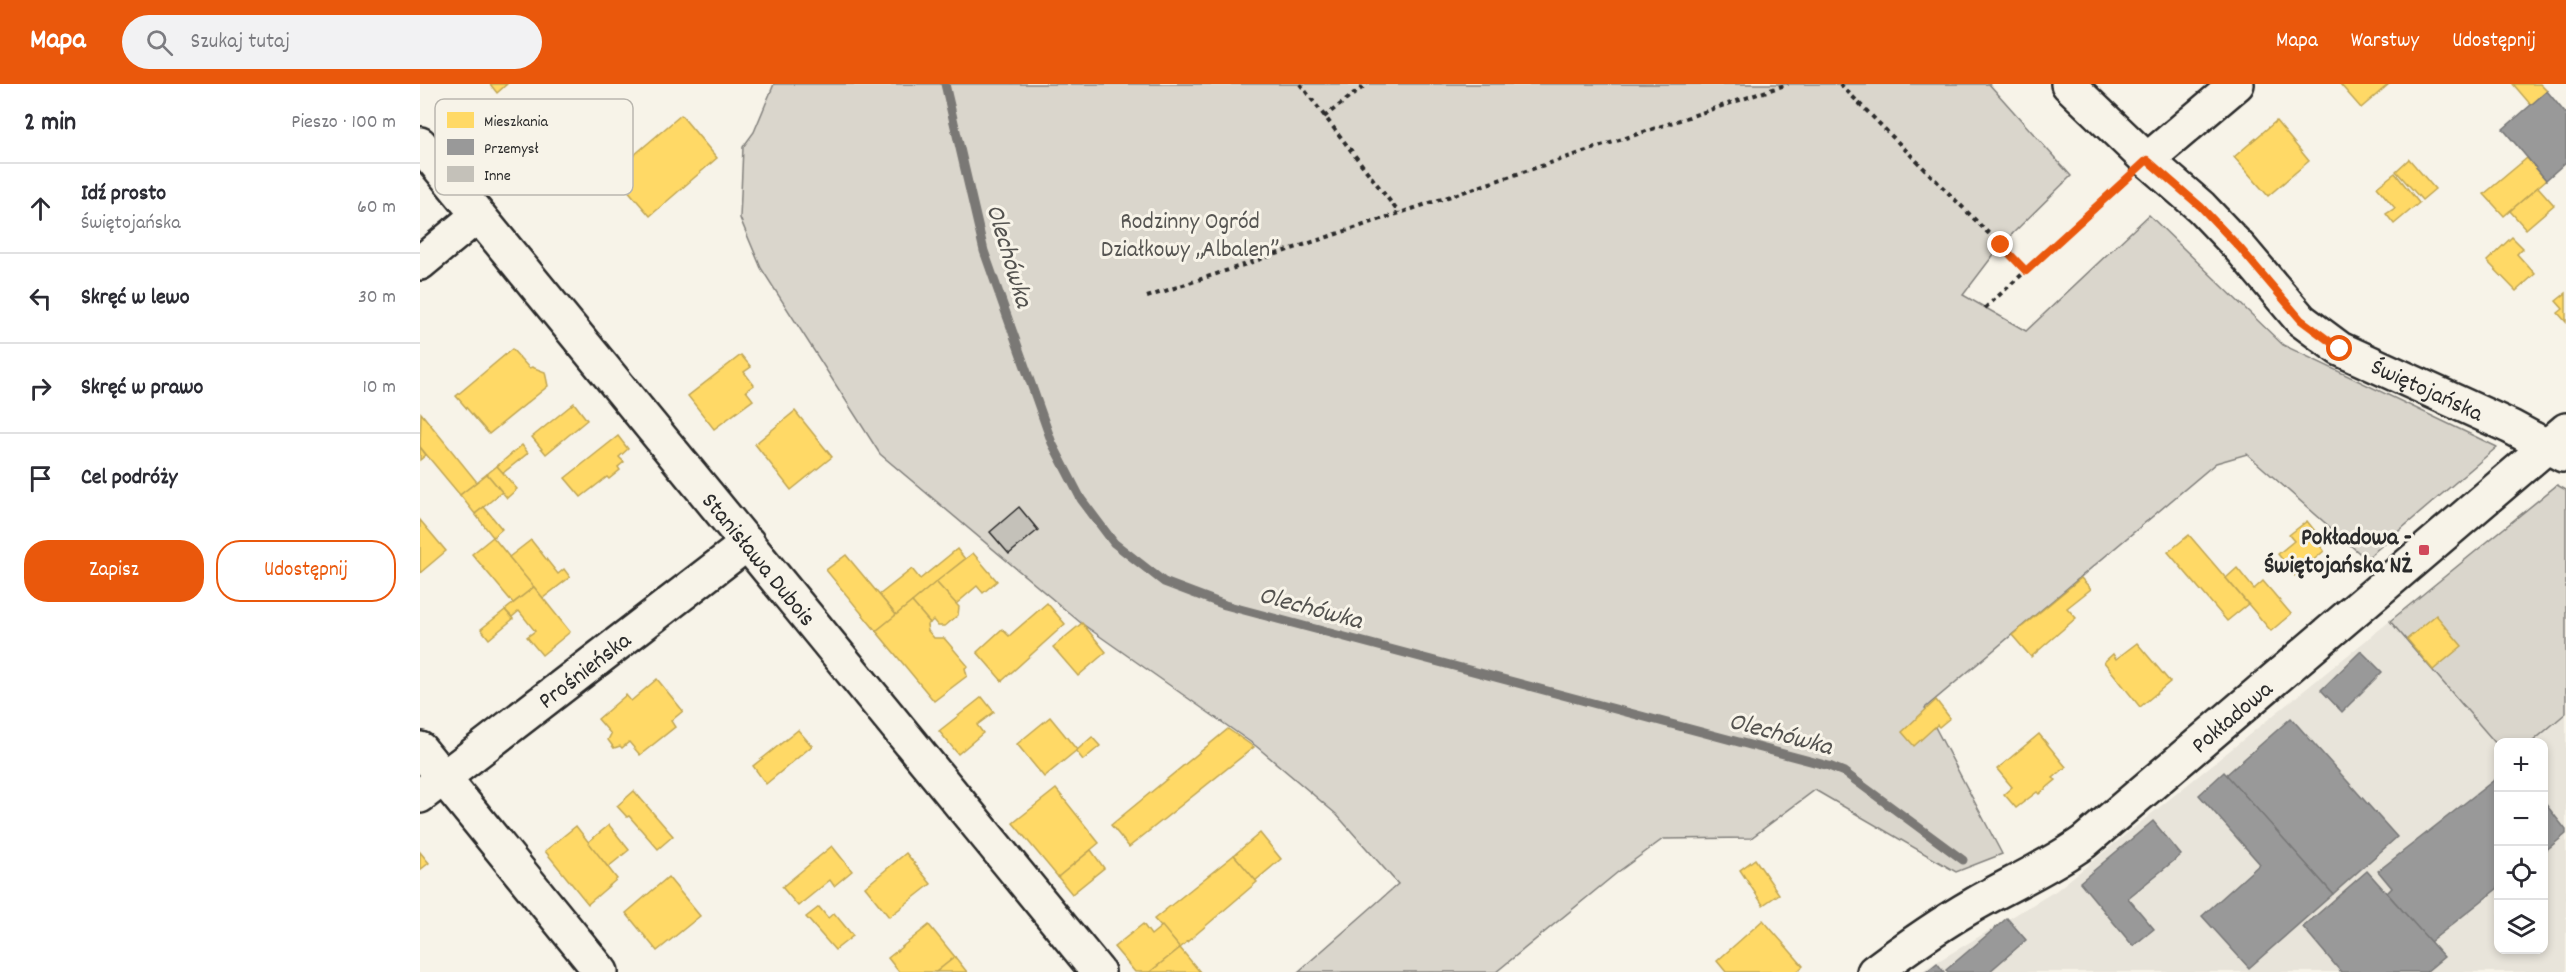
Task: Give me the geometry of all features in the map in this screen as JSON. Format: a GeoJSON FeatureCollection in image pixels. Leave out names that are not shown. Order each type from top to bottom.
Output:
{"type":"FeatureCollection","features":[{"type":"Feature","properties":{"kind":"street","name":"Świętojańska"},"geometry":{"type":"LineString","coordinates":[[2068,84],[2147,160],[2201,207],[2240,248],[2301,320],[2318,333],[2340,349],[2511,427],[2559,445]]}},
{"type":"Feature","properties":{"kind":"street"},"geometry":{"type":"LineString","coordinates":[[2147,160],[2237,84]]}},
{"type":"Feature","properties":{"kind":"street","name":"Stanisława Dubois"},"geometry":{"type":"LineString","coordinates":[[420,144],[435,162]]}},
{"type":"Feature","properties":{"kind":"street","name":"Stanisława Dubois"},"geometry":{"type":"LineString","coordinates":[[462,195],[1098,972]]}},
{"type":"Feature","properties":{"kind":"street"},"geometry":{"type":"LineString","coordinates":[[420,263],[478,215]]}},
{"type":"Feature","properties":{"kind":"street","name":"Pokładowa"},"geometry":{"type":"LineString","coordinates":[[1874,972],[1925,934],[1976,904],[2053,864],[2084,842],[2559,445]]}},
{"type":"Feature","properties":{"kind":"street","name":"Prośnieńska"},"geometry":{"type":"LineString","coordinates":[[432,787],[748,543]]}},
{"type":"Feature","properties":{"kind":"street"},"geometry":{"type":"LineString","coordinates":[[420,749],[432,787],[601,972]]}},
{"type":"Feature","properties":{"kind":"path"},"geometry":{"type":"LineString","coordinates":[[1300,84],[1399,213]]}},
{"type":"Feature","properties":{"kind":"path"},"geometry":{"type":"LineString","coordinates":[[1324,117],[1367,84]]}},
{"type":"Feature","properties":{"kind":"path"},"geometry":{"type":"LineString","coordinates":[[1147,297],[1788,84]]}},
{"type":"Feature","properties":{"kind":"path"},"geometry":{"type":"LineString","coordinates":[[1840,84],[2026,271]]}},
{"type":"Feature","properties":{"kind":"path"},"geometry":{"type":"LineString","coordinates":[[1986,308],[2147,160]]}},
{"type":"Feature","properties":{"kind":"shaded area"},"geometry":{"type":"Polygon","coordinates":[[[2390,621],[2494,741],[2494,954],[2548,954],[2548,738],[2537,738],[2566,713],[2566,972],[1920,972],[2057,890],[2390,621]]]}},
{"type":"Feature","properties":{"kind":"green space","name":"Rodzinny Ogród Działkowy „Albalen”"},"geometry":{"type":"Polygon","coordinates":[[[774,84],[1989,84],[2071,176],[2001,245],[1963,295],[2026,331],[2149,215],[2283,345],[2497,447],[2366,559],[2247,454],[2216,463],[1925,708],[2002,854],[1956,872],[1815,790],[1751,838],[1663,839],[1618,872],[1496,972],[1298,972],[1398,884],[1336,814],[1256,746],[1081,623],[880,454],[761,268],[740,218],[743,147],[754,132],[774,84]]]}},
{"type":"Feature","properties":{"kind":"green space"},"geometry":{"type":"Polygon","coordinates":[[[2557,485],[2566,490],[2566,713],[2537,738],[2494,738],[2494,741],[2390,621],[2557,485]]]}},
{"type":"Feature","properties":{"kind":"building: Mieszkania"},"geometry":{"type":"Polygon","coordinates":[[[490,84],[507,84],[497,93],[490,84]]]}},
{"type":"Feature","properties":{"kind":"building: Mieszkania"},"geometry":{"type":"Polygon","coordinates":[[[2340,84],[2389,84],[2361,108],[2340,84]]]}},
{"type":"Feature","properties":{"kind":"building: Mieszkania"},"geometry":{"type":"Polygon","coordinates":[[[2513,84],[2540,84],[2547,91],[2531,105],[2513,84]]]}},
{"type":"Feature","properties":{"kind":"building: Mieszkania"},"geometry":{"type":"Polygon","coordinates":[[[681,115],[717,158],[650,216],[632,195],[633,156],[681,115]]]}},
{"type":"Feature","properties":{"kind":"building: Mieszkania"},"geometry":{"type":"Polygon","coordinates":[[[2276,121],[2309,161],[2268,196],[2234,157],[2276,121]]]}},
{"type":"Feature","properties":{"kind":"building: Mieszkania"},"geometry":{"type":"Polygon","coordinates":[[[2527,158],[2546,180],[2504,216],[2484,194],[2527,158]]]}},
{"type":"Feature","properties":{"kind":"building: Mieszkania"},"geometry":{"type":"Polygon","coordinates":[[[2409,159],[2435,189],[2422,200],[2396,171],[2409,159]]]}},
{"type":"Feature","properties":{"kind":"building: Mieszkania"},"geometry":{"type":"Polygon","coordinates":[[[2395,173],[2419,203],[2394,224],[2386,214],[2395,208],[2377,187],[2395,173]]]}},
{"type":"Feature","properties":{"kind":"building: Mieszkania"},"geometry":{"type":"Polygon","coordinates":[[[2538,187],[2554,205],[2526,229],[2510,211],[2538,187]]]}},
{"type":"Feature","properties":{"kind":"building: Mieszkania"},"geometry":{"type":"Polygon","coordinates":[[[2512,237],[2523,248],[2517,254],[2535,274],[2516,291],[2487,261],[2512,237]]]}},
{"type":"Feature","properties":{"kind":"building: Mieszkania"},"geometry":{"type":"Polygon","coordinates":[[[2566,293],[2566,322],[2558,313],[2563,309],[2556,301],[2566,293]]]}},
{"type":"Feature","properties":{"kind":"building: Mieszkania"},"geometry":{"type":"Polygon","coordinates":[[[512,349],[529,368],[545,372],[548,386],[489,434],[456,396],[512,349]]]}},
{"type":"Feature","properties":{"kind":"building: Mieszkania"},"geometry":{"type":"Polygon","coordinates":[[[741,355],[751,367],[744,372],[754,385],[746,391],[753,400],[714,429],[688,396],[741,355]]]}},
{"type":"Feature","properties":{"kind":"building: Mieszkania"},"geometry":{"type":"Polygon","coordinates":[[[574,403],[587,420],[546,454],[532,437],[574,403]]]}},
{"type":"Feature","properties":{"kind":"building: Mieszkania"},"geometry":{"type":"Polygon","coordinates":[[[795,411],[832,457],[791,490],[755,444],[795,411]]]}},
{"type":"Feature","properties":{"kind":"building: Mieszkania"},"geometry":{"type":"Polygon","coordinates":[[[421,413],[477,482],[460,495],[420,447],[421,413]]]}},
{"type":"Feature","properties":{"kind":"building: Mieszkania"},"geometry":{"type":"Polygon","coordinates":[[[618,436],[628,449],[619,457],[624,462],[618,467],[620,470],[581,497],[565,478],[618,436]]]}},
{"type":"Feature","properties":{"kind":"building: Mieszkania"},"geometry":{"type":"Polygon","coordinates":[[[522,445],[528,453],[503,473],[497,466],[522,445]]]}},
{"type":"Feature","properties":{"kind":"building: Mieszkania"},"geometry":{"type":"Polygon","coordinates":[[[420,447],[426,455],[420,460],[420,447]]]}},
{"type":"Feature","properties":{"kind":"building: Mieszkania"},"geometry":{"type":"Polygon","coordinates":[[[497,466],[517,489],[507,498],[487,474],[497,466]]]}},
{"type":"Feature","properties":{"kind":"building: Mieszkania"},"geometry":{"type":"Polygon","coordinates":[[[487,474],[502,492],[475,514],[460,495],[487,474]]]}},
{"type":"Feature","properties":{"kind":"building: Mieszkania"},"geometry":{"type":"Polygon","coordinates":[[[484,507],[502,529],[493,537],[475,514],[484,507]]]}},
{"type":"Feature","properties":{"kind":"building: Mieszkania"},"geometry":{"type":"Polygon","coordinates":[[[420,520],[446,551],[420,573],[420,520]]]}},
{"type":"Feature","properties":{"kind":"building: Mieszkania"},"geometry":{"type":"Polygon","coordinates":[[[2307,521],[2319,536],[2315,539],[2324,551],[2295,576],[2278,554],[2294,541],[2289,535],[2307,521]]]}},
{"type":"Feature","properties":{"kind":"building: Mieszkania"},"geometry":{"type":"Polygon","coordinates":[[[2189,535],[2248,604],[2227,621],[2168,552],[2189,535]]]}},
{"type":"Feature","properties":{"kind":"building: Mieszkania"},"geometry":{"type":"Polygon","coordinates":[[[493,537],[534,587],[513,603],[472,554],[493,537]]]}},
{"type":"Feature","properties":{"kind":"building: Mieszkania"},"geometry":{"type":"Polygon","coordinates":[[[531,540],[558,574],[564,569],[570,577],[543,598],[509,557],[531,540]]]}},
{"type":"Feature","properties":{"kind":"building: Mieszkania"},"geometry":{"type":"Polygon","coordinates":[[[957,549],[965,559],[896,615],[879,595],[912,569],[920,579],[957,549]]]}},
{"type":"Feature","properties":{"kind":"building: Mieszkania"},"geometry":{"type":"Polygon","coordinates":[[[973,553],[997,581],[983,593],[977,586],[956,604],[936,582],[973,553]]]}},
{"type":"Feature","properties":{"kind":"building: Mieszkania"},"geometry":{"type":"Polygon","coordinates":[[[846,555],[896,615],[876,631],[826,570],[846,555]]]}},
{"type":"Feature","properties":{"kind":"building: Mieszkania"},"geometry":{"type":"Polygon","coordinates":[[[2237,568],[2254,589],[2263,581],[2291,614],[2271,631],[2226,578],[2237,568]]]}},
{"type":"Feature","properties":{"kind":"building: Mieszkania"},"geometry":{"type":"Polygon","coordinates":[[[2081,578],[2091,589],[2067,608],[2076,618],[2031,657],[2012,635],[2081,578]]]}},
{"type":"Feature","properties":{"kind":"building: Mieszkania"},"geometry":{"type":"Polygon","coordinates":[[[936,582],[959,607],[958,615],[945,626],[938,626],[933,620],[930,623],[912,602],[936,582]]]}},
{"type":"Feature","properties":{"kind":"building: Mieszkania"},"geometry":{"type":"Polygon","coordinates":[[[534,587],[570,632],[542,655],[527,637],[535,631],[519,611],[512,617],[505,610],[534,587]]]}},
{"type":"Feature","properties":{"kind":"building: Mieszkania"},"geometry":{"type":"Polygon","coordinates":[[[912,602],[930,623],[927,625],[928,631],[934,638],[944,638],[968,666],[965,668],[967,676],[934,701],[876,631],[912,602]]]}},
{"type":"Feature","properties":{"kind":"building: Mieszkania"},"geometry":{"type":"Polygon","coordinates":[[[1047,603],[1065,624],[1002,681],[977,652],[1002,629],[1009,636],[1047,603]]]}},
{"type":"Feature","properties":{"kind":"building: Mieszkania"},"geometry":{"type":"Polygon","coordinates":[[[505,610],[513,619],[489,639],[481,629],[505,610]]]}},
{"type":"Feature","properties":{"kind":"building: Mieszkania"},"geometry":{"type":"Polygon","coordinates":[[[2436,615],[2462,646],[2433,670],[2407,639],[2436,615]]]}},
{"type":"Feature","properties":{"kind":"building: Mieszkania"},"geometry":{"type":"Polygon","coordinates":[[[1082,623],[1106,652],[1078,676],[1053,647],[1082,623]]]}},
{"type":"Feature","properties":{"kind":"building: Mieszkania"},"geometry":{"type":"Polygon","coordinates":[[[2137,643],[2170,682],[2140,707],[2104,662],[2113,654],[2116,659],[2137,643]]]}},
{"type":"Feature","properties":{"kind":"building: Mieszkania"},"geometry":{"type":"Polygon","coordinates":[[[657,679],[683,711],[671,721],[675,727],[640,755],[629,742],[622,748],[620,746],[614,748],[608,740],[611,734],[598,719],[626,695],[631,701],[657,679]]]}},
{"type":"Feature","properties":{"kind":"building: Mieszkania"},"geometry":{"type":"Polygon","coordinates":[[[982,697],[994,712],[977,725],[983,733],[958,754],[939,731],[982,697]]]}},
{"type":"Feature","properties":{"kind":"building: Mieszkania"},"geometry":{"type":"Polygon","coordinates":[[[1936,700],[1950,718],[1939,727],[1937,725],[1914,746],[1902,732],[1936,700]]]}},
{"type":"Feature","properties":{"kind":"building: Mieszkania"},"geometry":{"type":"Polygon","coordinates":[[[1050,717],[1077,750],[1044,777],[1017,744],[1050,717]]]}},
{"type":"Feature","properties":{"kind":"building: Mieszkania"},"geometry":{"type":"Polygon","coordinates":[[[1228,729],[1254,747],[1129,847],[1111,825],[1228,729]]]}},
{"type":"Feature","properties":{"kind":"building: Mieszkania"},"geometry":{"type":"Polygon","coordinates":[[[798,730],[812,746],[766,784],[753,766],[798,730]]]}},
{"type":"Feature","properties":{"kind":"building: Mieszkania"},"geometry":{"type":"Polygon","coordinates":[[[2039,734],[2066,767],[2053,778],[2056,780],[2039,794],[2037,792],[2016,808],[2004,794],[2012,787],[1997,769],[2039,734]]]}},
{"type":"Feature","properties":{"kind":"building: Mieszkania"},"geometry":{"type":"Polygon","coordinates":[[[1092,737],[1100,746],[1083,760],[1076,751],[1092,737]]]}},
{"type":"Feature","properties":{"kind":"building: Mieszkania"},"geometry":{"type":"Polygon","coordinates":[[[1056,789],[1099,843],[1058,877],[1013,823],[1056,789]]]}},
{"type":"Feature","properties":{"kind":"building: Mieszkania"},"geometry":{"type":"Polygon","coordinates":[[[634,791],[673,836],[658,849],[617,806],[634,791]]]}},
{"type":"Feature","properties":{"kind":"building: Mieszkania"},"geometry":{"type":"Polygon","coordinates":[[[609,825],[629,850],[608,867],[587,843],[609,825]]]}},
{"type":"Feature","properties":{"kind":"building: Mieszkania"},"geometry":{"type":"Polygon","coordinates":[[[576,826],[617,879],[588,904],[545,851],[576,826]]]}},
{"type":"Feature","properties":{"kind":"building: Mieszkania"},"geometry":{"type":"Polygon","coordinates":[[[1260,833],[1281,859],[1255,881],[1234,855],[1260,833]]]}},
{"type":"Feature","properties":{"kind":"building: Mieszkania"},"geometry":{"type":"Polygon","coordinates":[[[832,846],[852,871],[834,886],[830,880],[798,906],[782,887],[832,846]]]}},
{"type":"Feature","properties":{"kind":"building: Mieszkania"},"geometry":{"type":"Polygon","coordinates":[[[1091,850],[1104,868],[1072,894],[1058,877],[1091,850]]]}},
{"type":"Feature","properties":{"kind":"building: Mieszkania"},"geometry":{"type":"Polygon","coordinates":[[[420,852],[429,863],[420,870],[420,852]]]}},
{"type":"Feature","properties":{"kind":"building: Mieszkania"},"geometry":{"type":"Polygon","coordinates":[[[906,853],[931,884],[889,917],[865,887],[906,853]]]}},
{"type":"Feature","properties":{"kind":"building: Mieszkania"},"geometry":{"type":"Polygon","coordinates":[[[1234,855],[1257,882],[1180,948],[1154,919],[1234,855]]]}},
{"type":"Feature","properties":{"kind":"building: Mieszkania"},"geometry":{"type":"Polygon","coordinates":[[[1755,859],[1779,894],[1763,905],[1740,870],[1755,859]]]}},
{"type":"Feature","properties":{"kind":"building: Mieszkania"},"geometry":{"type":"Polygon","coordinates":[[[668,877],[700,916],[657,951],[626,913],[668,877]]]}},
{"type":"Feature","properties":{"kind":"building: Mieszkania"},"geometry":{"type":"Polygon","coordinates":[[[819,907],[828,918],[834,913],[853,936],[835,950],[806,917],[819,907]]]}},
{"type":"Feature","properties":{"kind":"building: Mieszkania"},"geometry":{"type":"Polygon","coordinates":[[[1763,920],[1803,966],[1797,972],[1726,972],[1717,961],[1763,920]]]}},
{"type":"Feature","properties":{"kind":"building: Mieszkania"},"geometry":{"type":"Polygon","coordinates":[[[1143,924],[1151,935],[1162,926],[1180,948],[1150,972],[1135,972],[1114,947],[1143,924]]]}},
{"type":"Feature","properties":{"kind":"building: Mieszkania"},"geometry":{"type":"Polygon","coordinates":[[[929,925],[955,957],[936,972],[899,972],[888,958],[929,925]]]}},
{"type":"Feature","properties":{"kind":"building: Mieszkania"},"geometry":{"type":"Polygon","coordinates":[[[1180,948],[1200,972],[1150,972],[1180,948]]]}},
{"type":"Feature","properties":{"kind":"building: Mieszkania"},"geometry":{"type":"Polygon","coordinates":[[[955,957],[967,972],[936,972],[955,957]]]}},
{"type":"Feature","properties":{"kind":"building: Przemysł"},"geometry":{"type":"Polygon","coordinates":[[[2547,91],[2566,114],[2566,162],[2546,180],[2503,129],[2547,91]]]}},
{"type":"Feature","properties":{"kind":"building: Przemysł"},"geometry":{"type":"Polygon","coordinates":[[[2361,651],[2382,672],[2342,712],[2321,690],[2361,651]]]}},
{"type":"Feature","properties":{"kind":"building: Przemysł"},"geometry":{"type":"Polygon","coordinates":[[[2291,718],[2397,837],[2333,894],[2226,775],[2291,718]]]}},
{"type":"Feature","properties":{"kind":"building: Przemysł"},"geometry":{"type":"Polygon","coordinates":[[[2224,772],[2333,894],[2249,968],[2202,916],[2260,864],[2199,795],[2224,772]]]}},
{"type":"Feature","properties":{"kind":"building: Przemysł"},"geometry":{"type":"Polygon","coordinates":[[[2494,780],[2494,891],[2430,942],[2387,893],[2392,888],[2378,871],[2494,780]]]}},
{"type":"Feature","properties":{"kind":"building: Przemysł"},"geometry":{"type":"Polygon","coordinates":[[[2548,807],[2566,830],[2566,834],[2548,849],[2548,807]]]}},
{"type":"Feature","properties":{"kind":"building: Przemysł"},"geometry":{"type":"Polygon","coordinates":[[[2153,821],[2181,855],[2128,898],[2154,929],[2133,946],[2080,882],[2153,821]]]}},
{"type":"Feature","properties":{"kind":"building: Przemysł"},"geometry":{"type":"Polygon","coordinates":[[[2367,871],[2444,957],[2426,972],[2341,972],[2303,927],[2367,871]]]}},
{"type":"Feature","properties":{"kind":"building: Przemysł"},"geometry":{"type":"Polygon","coordinates":[[[2007,918],[2026,940],[1989,972],[1948,972],[1946,970],[2007,918]]]}},
{"type":"Feature","properties":{"kind":"building: Przemysł"},"geometry":{"type":"Polygon","coordinates":[[[1937,963],[1944,972],[1926,972],[1937,963]]]}},
{"type":"Feature","properties":{"kind":"building: Inne"},"geometry":{"type":"Polygon","coordinates":[[[1019,507],[1038,530],[1009,554],[990,532],[1019,507]]]}},
{"type":"Feature","properties":{"kind":"waterway","name":"Olechówka"},"geometry":{"type":"LineString","coordinates":[[945,84],[984,251],[1052,443],[1081,499],[1114,543],[1164,582],[1225,605],[1829,766],[1844,772],[1963,860]]}},
{"type":"Feature","properties":{"kind":"place","name":"Pokładowa - Świętojańska NŻ"},"geometry":{"type":"Point","coordinates":[2424,550]}},
{"type":"Feature","properties":{"kind":"route"},"geometry":{"type":"LineString","coordinates":[[2001,245],[2026,271],[2147,160],[2201,207],[2240,248],[2301,320],[2340,349]]}}]}
